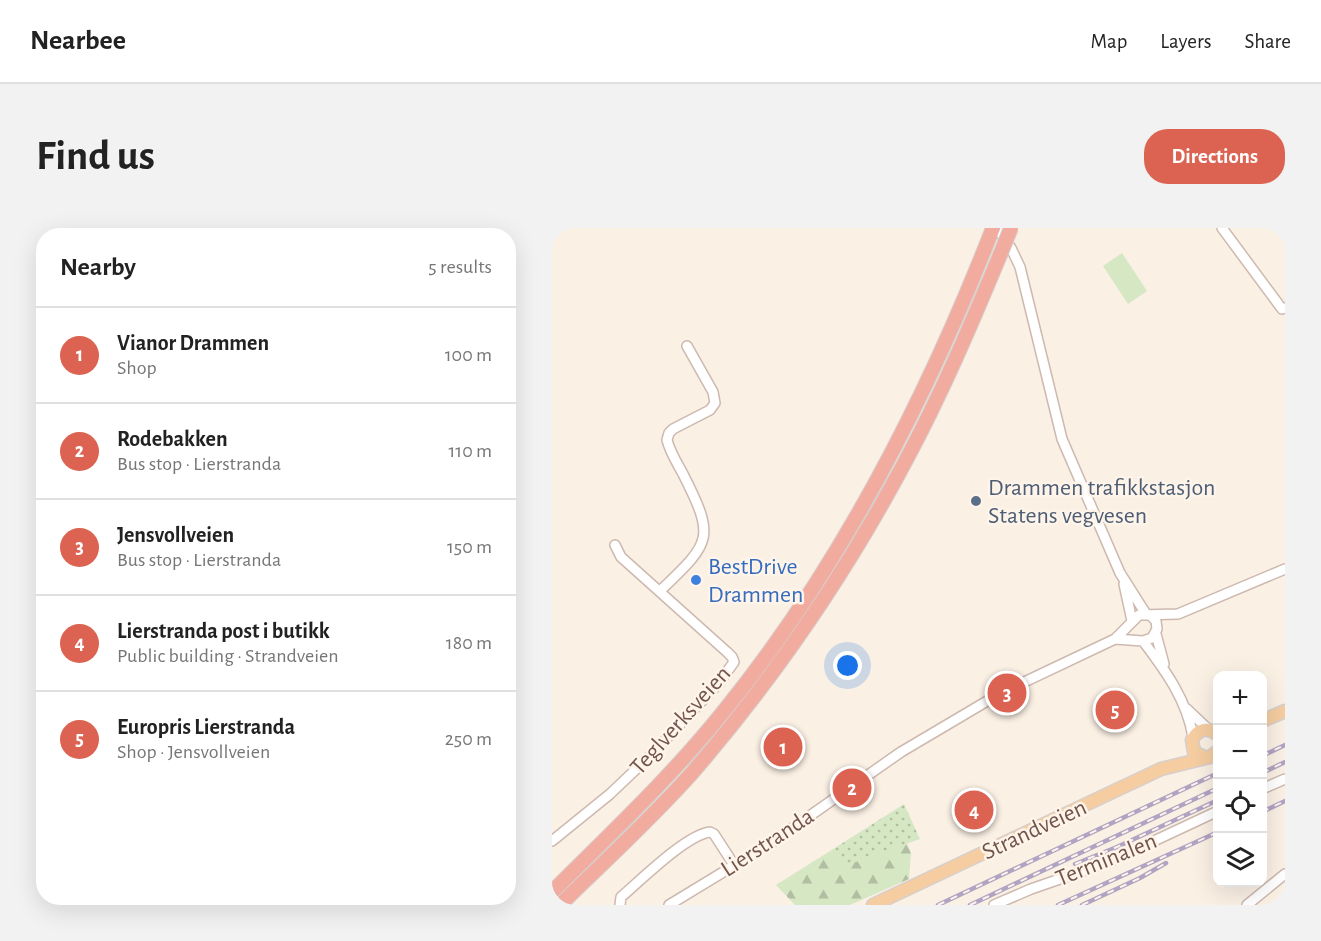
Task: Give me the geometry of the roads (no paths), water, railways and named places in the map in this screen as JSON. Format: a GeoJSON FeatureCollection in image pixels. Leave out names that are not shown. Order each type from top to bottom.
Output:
{"type":"FeatureCollection","features":[{"type":"Feature","properties":{"kind":"highway"},"geometry":{"type":"LineString","coordinates":[[552,892],[690,751],[745,684],[788,626],[846,534],[887,461],[939,356],[995,228]]}},
{"type":"Feature","properties":{"kind":"highway"},"geometry":{"type":"LineString","coordinates":[[560,905],[693,771],[759,690],[808,622],[853,552],[906,461],[947,377],[1011,228]]}},
{"type":"Feature","properties":{"kind":"main road"},"geometry":{"type":"LineString","coordinates":[[1267,719],[1285,711]]}},
{"type":"Feature","properties":{"kind":"main road","name":"Strandveien"},"geometry":{"type":"LineString","coordinates":[[1161,769],[1199,731],[1213,732]]}},
{"type":"Feature","properties":{"kind":"main road"},"geometry":{"type":"LineString","coordinates":[[1192,740],[1194,752],[1206,758]]}},
{"type":"Feature","properties":{"kind":"main road","name":"Strandveien"},"geometry":{"type":"LineString","coordinates":[[873,905],[1161,769],[1206,758],[1213,754]]}},
{"type":"Feature","properties":{"kind":"street"},"geometry":{"type":"LineString","coordinates":[[995,228],[1011,248],[1020,267],[1062,439],[1120,573],[1131,611],[1133,636],[1141,640],[1166,672],[1184,705],[1192,740]]}},
{"type":"Feature","properties":{"kind":"street"},"geometry":{"type":"LineString","coordinates":[[1222,228],[1284,310]]}},
{"type":"Feature","properties":{"kind":"street"},"geometry":{"type":"LineString","coordinates":[[660,591],[700,550],[705,532],[701,511],[667,440],[673,429],[710,410],[714,403],[713,392],[687,346]]}},
{"type":"Feature","properties":{"kind":"street","name":"Teglverksveien"},"geometry":{"type":"LineString","coordinates":[[552,841],[610,795],[651,755],[718,684],[734,662],[728,652],[621,557],[615,545]]}},
{"type":"Feature","properties":{"kind":"street"},"geometry":{"type":"LineString","coordinates":[[1141,640],[1152,638],[1177,615],[1285,569]]}},
{"type":"Feature","properties":{"kind":"street"},"geometry":{"type":"LineString","coordinates":[[1120,573],[1149,615],[1156,621],[1166,672]]}},
{"type":"Feature","properties":{"kind":"street"},"geometry":{"type":"LineString","coordinates":[[1131,623],[1137,616],[1177,615]]}},
{"type":"Feature","properties":{"kind":"street","name":"Lierstranda"},"geometry":{"type":"LineString","coordinates":[[669,905],[771,843],[924,737],[999,694],[1116,639],[1131,623]]}},
{"type":"Feature","properties":{"kind":"street","name":"Lierstranda"},"geometry":{"type":"LineString","coordinates":[[1116,639],[1141,640]]}},
{"type":"Feature","properties":{"kind":"street"},"geometry":{"type":"LineString","coordinates":[[1184,705],[1213,730]]}},
{"type":"Feature","properties":{"kind":"street"},"geometry":{"type":"LineString","coordinates":[[1267,787],[1285,778]]}},
{"type":"Feature","properties":{"kind":"street","name":"Terminalen"},"geometry":{"type":"LineString","coordinates":[[1000,904],[1031,889],[1110,862],[1213,813]]}},
{"type":"Feature","properties":{"kind":"street"},"geometry":{"type":"LineString","coordinates":[[620,905],[621,897],[687,841],[700,833],[714,834],[734,865]]}},
{"type":"Feature","properties":{"kind":"street"},"geometry":{"type":"LineString","coordinates":[[1247,905],[1285,874]]}},
{"type":"Feature","properties":{"kind":"railway"},"geometry":{"type":"LineString","coordinates":[[1267,754],[1285,745]]}},
{"type":"Feature","properties":{"kind":"railway"},"geometry":{"type":"LineString","coordinates":[[1267,771],[1285,762]]}},
{"type":"Feature","properties":{"kind":"railway"},"geometry":{"type":"LineString","coordinates":[[938,905],[1213,775]]}},
{"type":"Feature","properties":{"kind":"railway"},"geometry":{"type":"LineString","coordinates":[[970,905],[1213,790]]}},
{"type":"Feature","properties":{"kind":"railway"},"geometry":{"type":"LineString","coordinates":[[1267,810],[1285,801]]}},
{"type":"Feature","properties":{"kind":"railway"},"geometry":{"type":"LineString","coordinates":[[1075,864],[1213,802]]}},
{"type":"Feature","properties":{"kind":"railway"},"geometry":{"type":"LineString","coordinates":[[1058,905],[1216,833]]}},
{"type":"Feature","properties":{"kind":"railway"},"geometry":{"type":"LineString","coordinates":[[1082,905],[1166,863]]}},
{"type":"Feature","properties":{"kind":"place","name":"Drammen trafikkstasjon Statens vegvesen"},"geometry":{"type":"Point","coordinates":[976,501]}},
{"type":"Feature","properties":{"kind":"place","name":"BestDrive Drammen"},"geometry":{"type":"Point","coordinates":[696,580]}},
{"type":"Feature","properties":{"kind":"place","name":"Jensvollveien"},"geometry":{"type":"Point","coordinates":[1007,693]}},
{"type":"Feature","properties":{"kind":"place","name":"Europris Lierstranda"},"geometry":{"type":"Point","coordinates":[1115,710]}},
{"type":"Feature","properties":{"kind":"place","name":"Vianor Drammen"},"geometry":{"type":"Point","coordinates":[783,747]}},
{"type":"Feature","properties":{"kind":"place","name":"Rodebakken"},"geometry":{"type":"Point","coordinates":[852,788]}},
{"type":"Feature","properties":{"kind":"place","name":"Lierstranda post i butikk"},"geometry":{"type":"Point","coordinates":[974,810]}}]}
